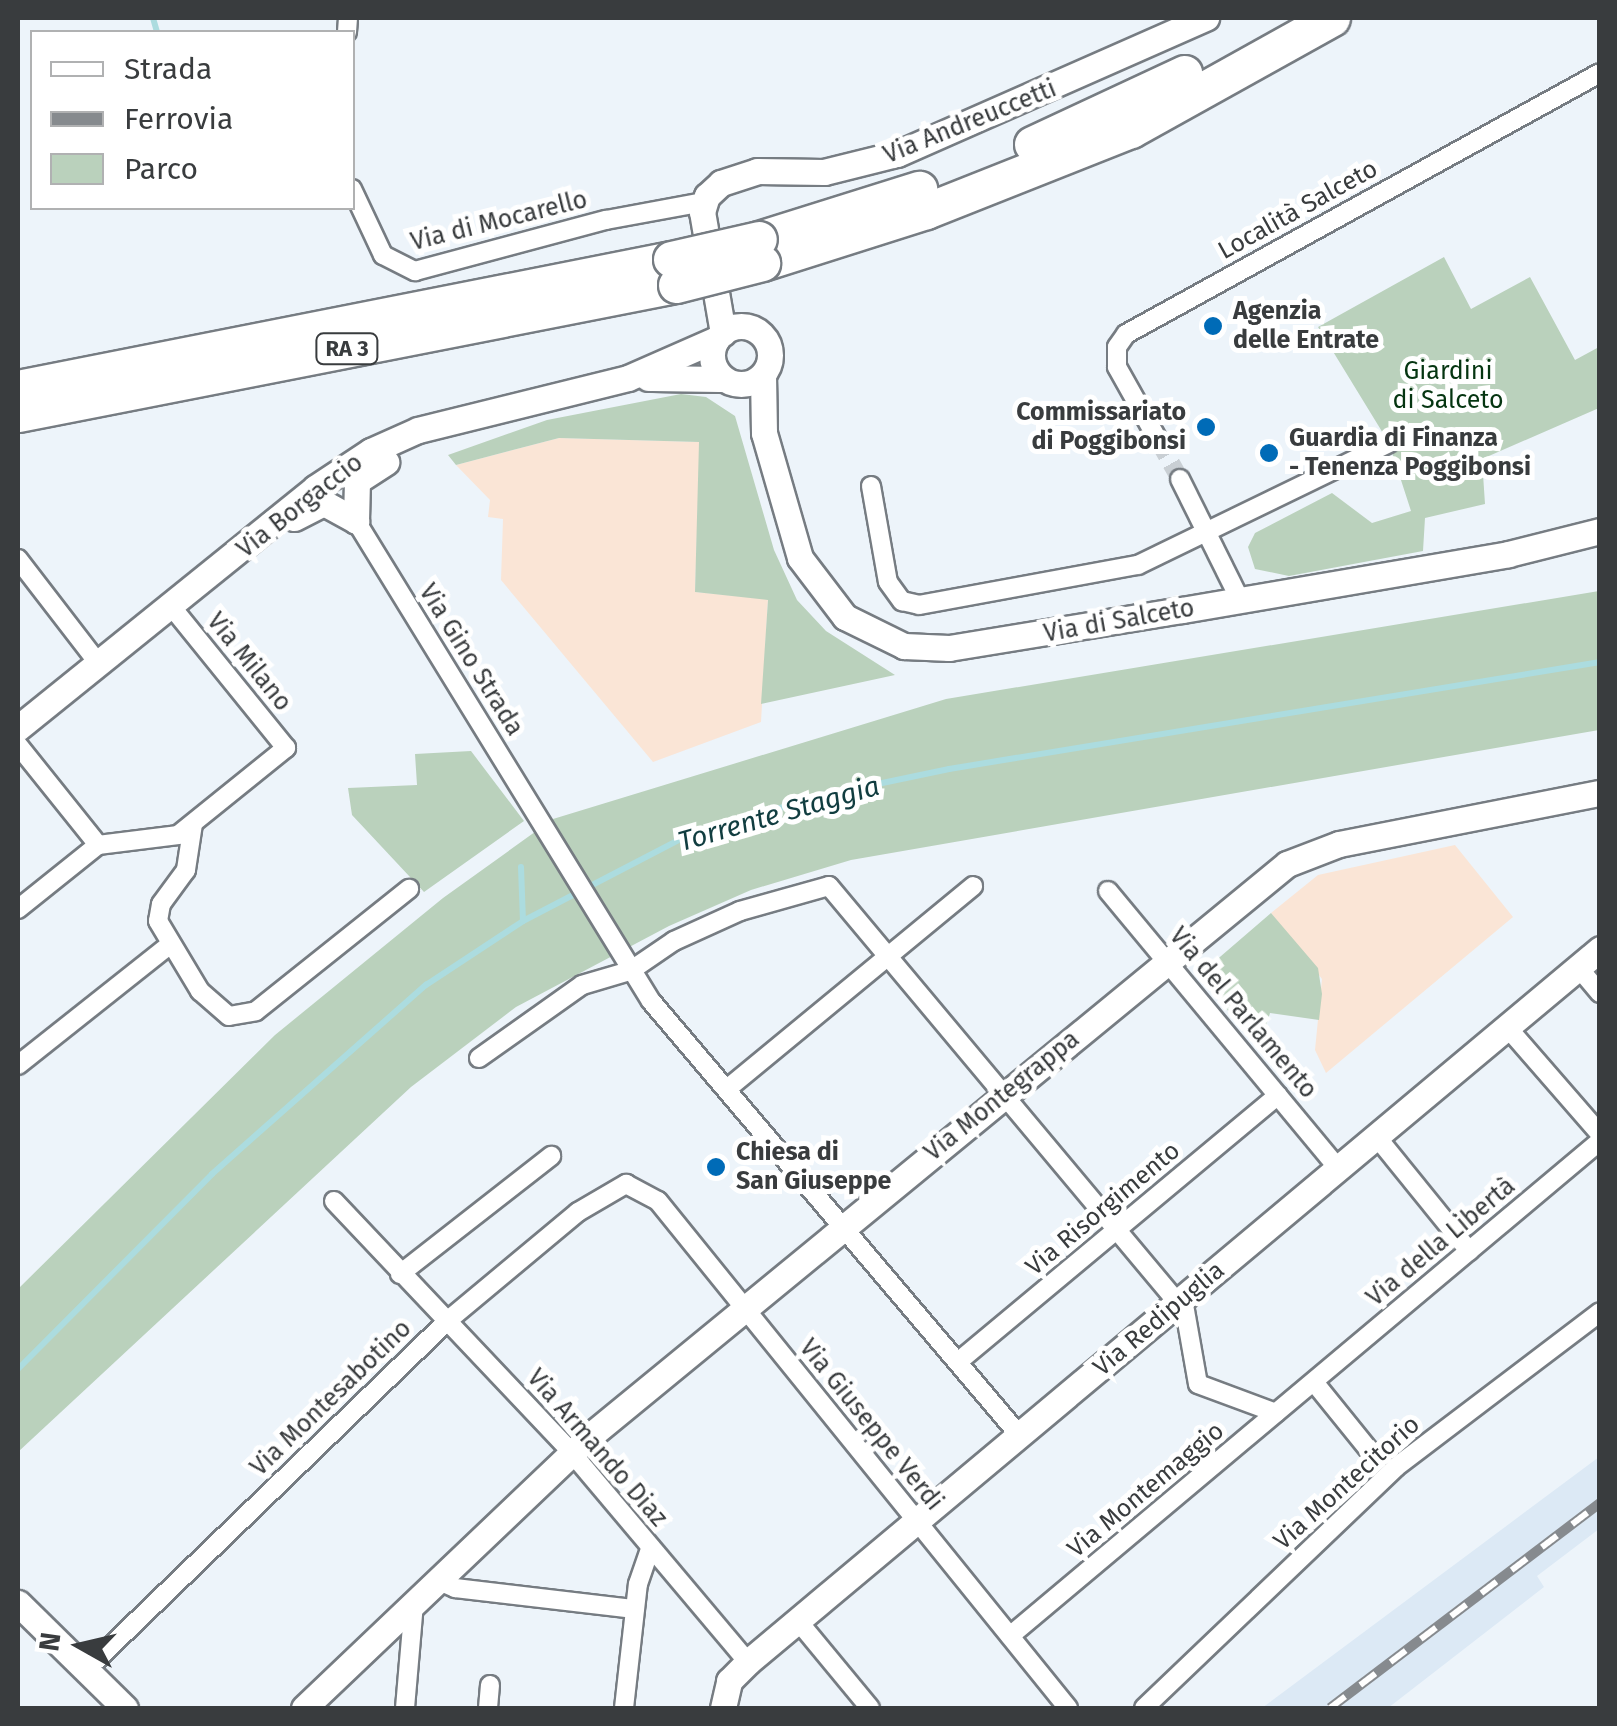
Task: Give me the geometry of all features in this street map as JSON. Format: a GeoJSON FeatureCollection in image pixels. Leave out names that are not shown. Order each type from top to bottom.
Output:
{"type":"FeatureCollection","features":[{"type":"Feature","properties":{"kind":"highway","name":"RA 3"},"geometry":{"type":"LineString","coordinates":[[760,251],[1086,122],[1286,18]]}},
{"type":"Feature","properties":{"kind":"highway","name":"RA 3"},"geometry":{"type":"LineString","coordinates":[[18,414],[910,217],[1131,130],[1332,18]]}},
{"type":"Feature","properties":{"kind":"highway","name":"RA 3"},"geometry":{"type":"LineString","coordinates":[[18,388],[674,272]]}},
{"type":"Feature","properties":{"kind":"main road","name":"Via Andreuccetti"},"geometry":{"type":"LineString","coordinates":[[704,202],[721,183],[746,173],[824,172],[908,150],[1206,18]]}},
{"type":"Feature","properties":{"kind":"main road"},"geometry":{"type":"LineString","coordinates":[[704,202],[726,333],[712,356],[727,381],[748,384],[763,376],[770,359],[767,340],[726,333]]}},
{"type":"Feature","properties":{"kind":"main road","name":"Via Borgaccio"},"geometry":{"type":"LineString","coordinates":[[18,728],[360,458],[418,430],[456,424],[628,378],[726,333]]}},
{"type":"Feature","properties":{"kind":"main road","name":"Via di Salceto"},"geometry":{"type":"LineString","coordinates":[[763,376],[764,433],[787,524],[806,568],[844,617],[893,644],[949,648],[1508,554],[1600,531]]}},
{"type":"Feature","properties":{"kind":"main road","name":"Via Borgaccio"},"geometry":{"type":"LineString","coordinates":[[628,378],[727,381]]}},
{"type":"Feature","properties":{"kind":"main road","name":"Via di Salceto"},"geometry":{"type":"LineString","coordinates":[[727,381],[764,433]]}},
{"type":"Feature","properties":{"kind":"main road"},"geometry":{"type":"LineString","coordinates":[[356,520],[353,491],[359,478],[456,424]]}},
{"type":"Feature","properties":{"kind":"main road"},"geometry":{"type":"LineString","coordinates":[[239,553],[320,503],[356,520]]}},
{"type":"Feature","properties":{"kind":"main road","name":"Via Montegrappa"},"geometry":{"type":"LineString","coordinates":[[304,1708],[571,1452],[1273,874],[1308,854],[1600,793]]}},
{"type":"Feature","properties":{"kind":"main road","name":"Via Redipuglia"},"geometry":{"type":"LineString","coordinates":[[719,1704],[748,1662],[1600,949]]}},
{"type":"Feature","properties":{"kind":"main road"},"geometry":{"type":"LineString","coordinates":[[18,1603],[126,1708]]}},
{"type":"Feature","properties":{"kind":"street","name":"Località Salceto"},"geometry":{"type":"LineString","coordinates":[[1158,440],[1115,362],[1126,334],[1600,73]]}},
{"type":"Feature","properties":{"kind":"street","name":"Via di Mocarello"},"geometry":{"type":"LineString","coordinates":[[355,195],[382,255],[416,271],[606,220],[704,202]]}},
{"type":"Feature","properties":{"kind":"street"},"geometry":{"type":"LineString","coordinates":[[871,486],[888,582],[912,604],[1131,567],[1389,443]]}},
{"type":"Feature","properties":{"kind":"street"},"geometry":{"type":"LineString","coordinates":[[1180,479],[1240,600]]}},
{"type":"Feature","properties":{"kind":"street","name":"Via Gino Strada"},"geometry":{"type":"LineString","coordinates":[[356,520],[625,963],[1020,1436]]}},
{"type":"Feature","properties":{"kind":"street"},"geometry":{"type":"LineString","coordinates":[[18,559],[99,664]]}},
{"type":"Feature","properties":{"kind":"street","name":"Via Milano"},"geometry":{"type":"LineString","coordinates":[[172,607],[286,748],[193,824]]}},
{"type":"Feature","properties":{"kind":"street"},"geometry":{"type":"LineString","coordinates":[[18,745],[98,844]]}},
{"type":"Feature","properties":{"kind":"street"},"geometry":{"type":"LineString","coordinates":[[18,910],[98,844],[165,838],[193,824]]}},
{"type":"Feature","properties":{"kind":"street"},"geometry":{"type":"LineString","coordinates":[[193,824],[186,870],[158,910],[168,946],[224,1015],[241,1018],[256,1011],[409,889]]}},
{"type":"Feature","properties":{"kind":"street"},"geometry":{"type":"LineString","coordinates":[[479,1058],[582,985],[625,963],[722,918],[829,886],[892,954],[1181,1301],[1192,1321],[1195,1381],[1216,1395],[1276,1413]]}},
{"type":"Feature","properties":{"kind":"street"},"geometry":{"type":"LineString","coordinates":[[727,1089],[973,886]]}},
{"type":"Feature","properties":{"kind":"street","name":"Via del Parlamento"},"geometry":{"type":"LineString","coordinates":[[1108,891],[1338,1168]]}},
{"type":"Feature","properties":{"kind":"street"},"geometry":{"type":"LineString","coordinates":[[18,1066],[168,946]]}},
{"type":"Feature","properties":{"kind":"street"},"geometry":{"type":"LineString","coordinates":[[1578,967],[1600,994]]}},
{"type":"Feature","properties":{"kind":"street"},"geometry":{"type":"LineString","coordinates":[[1507,1027],[1600,1137]]}},
{"type":"Feature","properties":{"kind":"street","name":"Via Risorgimento"},"geometry":{"type":"LineString","coordinates":[[959,1361],[1278,1096]]}},
{"type":"Feature","properties":{"kind":"street"},"geometry":{"type":"LineString","coordinates":[[1376,1136],[1469,1251]]}},
{"type":"Feature","properties":{"kind":"street","name":"Via della Libertà"},"geometry":{"type":"LineString","coordinates":[[1314,1382],[1600,1137]]}},
{"type":"Feature","properties":{"kind":"street"},"geometry":{"type":"LineString","coordinates":[[400,1274],[551,1156]]}},
{"type":"Feature","properties":{"kind":"street","name":"Via Giuseppe Verdi"},"geometry":{"type":"LineString","coordinates":[[626,1184],[658,1200],[1068,1708]]}},
{"type":"Feature","properties":{"kind":"street","name":"Via Montesabotino"},"geometry":{"type":"LineString","coordinates":[[88,1669],[446,1322],[578,1212],[626,1184]]}},
{"type":"Feature","properties":{"kind":"street","name":"Via Armando Diaz"},"geometry":{"type":"LineString","coordinates":[[334,1201],[571,1452],[748,1662]]}},
{"type":"Feature","properties":{"kind":"street","name":"Via Montecitorio"},"geometry":{"type":"LineString","coordinates":[[1144,1708],[1396,1466],[1600,1312]]}},
{"type":"Feature","properties":{"kind":"street"},"geometry":{"type":"LineString","coordinates":[[1314,1382],[1368,1449]]}},
{"type":"Feature","properties":{"kind":"street","name":"Via Montemaggio"},"geometry":{"type":"LineString","coordinates":[[1010,1636],[1314,1382]]}},
{"type":"Feature","properties":{"kind":"street"},"geometry":{"type":"LineString","coordinates":[[624,1708],[634,1609],[651,1547]]}},
{"type":"Feature","properties":{"kind":"street"},"geometry":{"type":"LineString","coordinates":[[437,1580],[455,1588],[634,1609]]}},
{"type":"Feature","properties":{"kind":"street"},"geometry":{"type":"LineString","coordinates":[[405,1708],[414,1603]]}},
{"type":"Feature","properties":{"kind":"street"},"geometry":{"type":"LineString","coordinates":[[798,1621],[870,1708]]}},
{"type":"Feature","properties":{"kind":"street"},"geometry":{"type":"LineString","coordinates":[[488,1708],[490,1686]]}},
{"type":"Feature","properties":{"kind":"shaded area"},"geometry":{"type":"Polygon","coordinates":[[[559,438],[700,442],[695,592],[768,599],[761,722],[653,762],[501,580],[503,519],[488,517],[490,500],[456,465],[559,438]]]}},
{"type":"Feature","properties":{"kind":"shaded area"},"geometry":{"type":"Polygon","coordinates":[[[1455,845],[1513,917],[1326,1073],[1315,1050],[1322,979],[1271,913],[1318,875],[1455,845]]]}},
{"type":"Feature","properties":{"kind":"shaded area"},"geometry":{"type":"Polygon","coordinates":[[[1599,1457],[1599,1529],[1537,1576],[1544,1587],[1388,1708],[1262,1708],[1599,1457]]]}},
{"type":"Feature","properties":{"kind":"green space","name":"Giardini di Salceto"},"geometry":{"type":"Polygon","coordinates":[[[1444,257],[1471,309],[1530,277],[1575,360],[1599,347],[1599,408],[1482,459],[1485,504],[1425,518],[1423,551],[1289,576],[1255,569],[1248,547],[1255,533],[1332,493],[1372,523],[1411,511],[1389,443],[1318,327],[1444,257]]]}},
{"type":"Feature","properties":{"kind":"green space"},"geometry":{"type":"Polygon","coordinates":[[[681,394],[706,397],[735,416],[774,550],[797,600],[826,631],[895,675],[761,704],[768,600],[695,592],[699,442],[559,438],[456,465],[448,455],[547,420],[681,394]]]}},
{"type":"Feature","properties":{"kind":"green space"},"geometry":{"type":"Polygon","coordinates":[[[1599,591],[1599,730],[851,860],[751,890],[669,926],[516,1007],[411,1087],[18,1452],[18,1289],[275,1035],[443,898],[553,819],[946,699],[1599,591]]]}},
{"type":"Feature","properties":{"kind":"green space"},"geometry":{"type":"Polygon","coordinates":[[[471,751],[524,821],[424,892],[352,815],[348,788],[417,785],[415,754],[471,751]]]}},
{"type":"Feature","properties":{"kind":"green space"},"geometry":{"type":"Polygon","coordinates":[[[1271,913],[1318,968],[1322,994],[1319,1020],[1270,1013],[1259,1049],[1199,975],[1271,913]]]}},
{"type":"Feature","properties":{"kind":"waterway"},"geometry":{"type":"LineString","coordinates":[[153,18],[156,30]]}},
{"type":"Feature","properties":{"kind":"waterway","name":"Torrente Staggia"},"geometry":{"type":"LineString","coordinates":[[18,1369],[212,1174],[426,985],[523,921],[686,836],[820,796],[949,769],[1600,662]]}},
{"type":"Feature","properties":{"kind":"waterway"},"geometry":{"type":"LineString","coordinates":[[521,867],[523,921]]}},
{"type":"Feature","properties":{"kind":"tunnel"},"geometry":{"type":"LineString","coordinates":[[1158,440],[1180,479]]}},
{"type":"Feature","properties":{"kind":"railway"},"geometry":{"type":"LineString","coordinates":[[1330,1708],[1600,1503]]}},
{"type":"Feature","properties":{"kind":"place","name":"Agenzia delle Entrate"},"geometry":{"type":"Point","coordinates":[1213,326]}},
{"type":"Feature","properties":{"kind":"place","name":"Commissariato di Poggibonsi"},"geometry":{"type":"Point","coordinates":[1206,427]}},
{"type":"Feature","properties":{"kind":"place","name":"Guardia di Finanza - Tenenza Poggibonsi"},"geometry":{"type":"Point","coordinates":[1269,453]}},
{"type":"Feature","properties":{"kind":"place","name":"Chiesa di San Giuseppe"},"geometry":{"type":"Point","coordinates":[716,1167]}}]}
